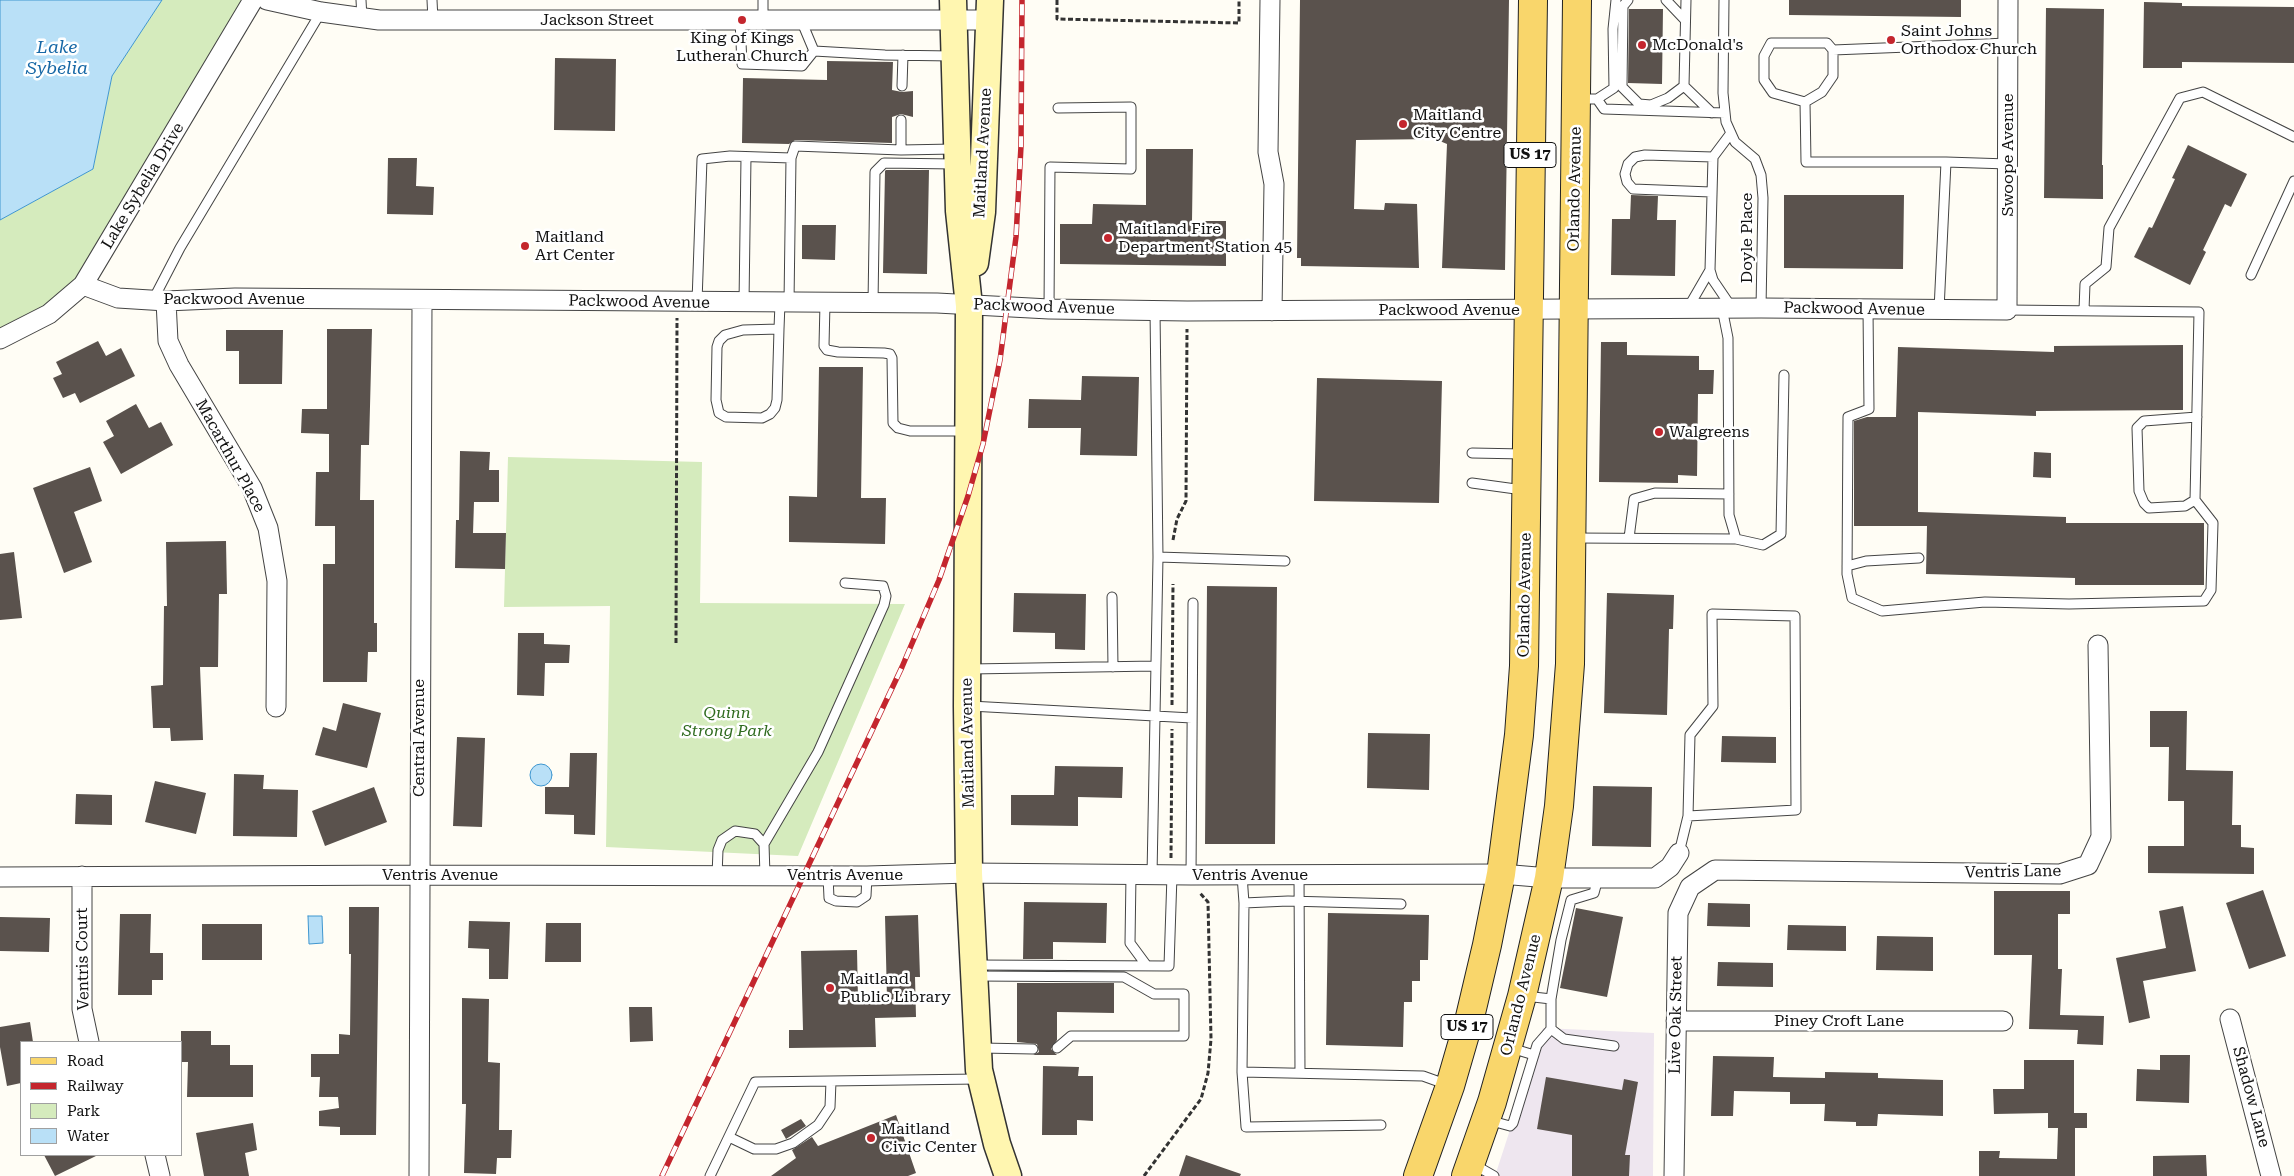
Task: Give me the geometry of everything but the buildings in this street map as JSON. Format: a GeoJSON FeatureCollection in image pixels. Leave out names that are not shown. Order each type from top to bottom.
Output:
{"type":"FeatureCollection","features":[{"type":"Feature","properties":{"kind":"main road","name":"Orlando Avenue"},"geometry":{"type":"LineString","coordinates":[[1418,1176],[1450,1086],[1470,1017],[1501,874],[1513,790],[1524,666],[1532,0]]}},
{"type":"Feature","properties":{"kind":"main road","name":"Orlando Avenue"},"geometry":{"type":"LineString","coordinates":[[1468,1170],[1509,1047],[1522,996],[1556,897],[1559,806],[1566,736],[1570,664],[1573,308],[1586,99],[1577,0]]}},
{"type":"Feature","properties":{"kind":"main road","name":"Maitland Avenue"},"geometry":{"type":"LineString","coordinates":[[953,10],[959,211],[969,306],[967,670],[969,873],[981,1078],[997,1144],[1008,1176]]}},
{"type":"Feature","properties":{"kind":"main road","name":"Maitland Avenue"},"geometry":{"type":"LineString","coordinates":[[969,306],[982,212],[990,10]]}},
{"type":"Feature","properties":{"kind":"street","name":"Lake Sybelia Drive"},"geometry":{"type":"LineString","coordinates":[[0,339],[49,314],[83,285],[253,0]]}},
{"type":"Feature","properties":{"kind":"street","name":"Jackson Street"},"geometry":{"type":"LineString","coordinates":[[267,0],[321,12],[361,9],[379,20],[801,20],[953,10],[990,10]]}},
{"type":"Feature","properties":{"kind":"street"},"geometry":{"type":"LineString","coordinates":[[1270,0],[1268,152],[1274,184],[1272,311]]}},
{"type":"Feature","properties":{"kind":"street","name":"Swoope Avenue"},"geometry":{"type":"LineString","coordinates":[[2007,310],[2008,0]]}},
{"type":"Feature","properties":{"kind":"street","name":"Packwood Avenue"},"geometry":{"type":"LineString","coordinates":[[83,285],[118,298],[159,300],[235,298],[937,303],[1049,309],[1272,311],[1573,308],[2007,310]]}},
{"type":"Feature","properties":{"kind":"street","name":"Macarthur Place"},"geometry":{"type":"LineString","coordinates":[[159,300],[168,341],[179,365],[252,488],[268,528],[277,581],[276,708]]}},
{"type":"Feature","properties":{"kind":"street","name":"Central Avenue"},"geometry":{"type":"LineString","coordinates":[[419,1176],[422,300]]}},
{"type":"Feature","properties":{"kind":"street","name":"Ventris Lane"},"geometry":{"type":"LineString","coordinates":[[1715,870],[2060,874],[2088,864],[2101,837],[2098,645]]}},
{"type":"Feature","properties":{"kind":"street","name":"Ventris Avenue"},"geometry":{"type":"LineString","coordinates":[[0,877],[419,875],[867,876],[969,873],[1131,875],[1501,874],[1556,897],[1598,878],[1655,878],[1670,867],[1679,853]]}},
{"type":"Feature","properties":{"kind":"street","name":"Live Oak Street"},"geometry":{"type":"LineString","coordinates":[[1674,1176],[1678,913],[1690,887],[1715,870]]}},
{"type":"Feature","properties":{"kind":"street","name":"Ventris Court"},"geometry":{"type":"LineString","coordinates":[[82,876],[82,1009],[89,1041]]}},
{"type":"Feature","properties":{"kind":"street","name":"Shadow Lane"},"geometry":{"type":"LineString","coordinates":[[2230,1019],[2271,1176]]}},
{"type":"Feature","properties":{"kind":"street","name":"Piney Croft Lane"},"geometry":{"type":"LineString","coordinates":[[1676,1020],[2003,1021]]}},
{"type":"Feature","properties":{"kind":"street"},"geometry":{"type":"LineString","coordinates":[[155,1156],[160,1176]]}},
{"type":"Feature","properties":{"kind":"lane"},"geometry":{"type":"LineString","coordinates":[[432,0],[433,20]]}},
{"type":"Feature","properties":{"kind":"lane"},"geometry":{"type":"LineString","coordinates":[[763,0],[763,20]]}},
{"type":"Feature","properties":{"kind":"lane"},"geometry":{"type":"LineString","coordinates":[[1586,99],[1614,88],[1613,29],[1616,0]]}},
{"type":"Feature","properties":{"kind":"lane"},"geometry":{"type":"LineString","coordinates":[[1628,0],[1623,6],[1622,87],[1639,104],[1651,105],[1668,98],[1684,86]]}},
{"type":"Feature","properties":{"kind":"lane"},"geometry":{"type":"LineString","coordinates":[[1666,0],[1686,20]]}},
{"type":"Feature","properties":{"kind":"lane"},"geometry":{"type":"LineString","coordinates":[[1686,0],[1684,86],[1712,113]]}},
{"type":"Feature","properties":{"kind":"lane","name":"Doyle Place"},"geometry":{"type":"LineString","coordinates":[[1724,0],[1723,93],[1726,113],[1735,142],[1755,159],[1761,176],[1764,198],[1761,308]]}},
{"type":"Feature","properties":{"kind":"lane"},"geometry":{"type":"LineString","coordinates":[[159,300],[180,248],[321,12]]}},
{"type":"Feature","properties":{"kind":"lane"},"geometry":{"type":"LineString","coordinates":[[740,20],[742,64],[802,66],[814,51]]}},
{"type":"Feature","properties":{"kind":"lane"},"geometry":{"type":"LineString","coordinates":[[801,20],[814,51]]}},
{"type":"Feature","properties":{"kind":"lane"},"geometry":{"type":"LineString","coordinates":[[1833,50],[2008,42]]}},
{"type":"Feature","properties":{"kind":"lane"},"geometry":{"type":"LineString","coordinates":[[1771,43],[1827,43],[1833,50],[1833,76],[1822,92],[1805,102],[1773,93],[1764,80],[1764,56],[1771,43]]}},
{"type":"Feature","properties":{"kind":"lane"},"geometry":{"type":"LineString","coordinates":[[814,51],[954,56]]}},
{"type":"Feature","properties":{"kind":"lane"},"geometry":{"type":"LineString","coordinates":[[902,86],[903,55]]}},
{"type":"Feature","properties":{"kind":"lane"},"geometry":{"type":"LineString","coordinates":[[2084,310],[2085,284],[2106,267],[2109,228],[2180,98],[2203,92],[2294,137]]}},
{"type":"Feature","properties":{"kind":"lane"},"geometry":{"type":"LineString","coordinates":[[1586,99],[1604,109],[1726,113]]}},
{"type":"Feature","properties":{"kind":"lane"},"geometry":{"type":"LineString","coordinates":[[1805,102],[1806,162],[2008,164]]}},
{"type":"Feature","properties":{"kind":"lane"},"geometry":{"type":"LineString","coordinates":[[1049,309],[1050,167],[1131,169],[1131,107],[1058,108]]}},
{"type":"Feature","properties":{"kind":"lane"},"geometry":{"type":"LineString","coordinates":[[902,120],[902,150]]}},
{"type":"Feature","properties":{"kind":"lane"},"geometry":{"type":"LineString","coordinates":[[1731,133],[1713,158],[1710,270],[1727,308],[1729,515],[1736,539]]}},
{"type":"Feature","properties":{"kind":"lane"},"geometry":{"type":"LineString","coordinates":[[779,329],[743,330],[725,335],[719,340],[717,347],[716,400],[719,413],[726,417],[762,418],[770,414],[775,408],[777,400],[779,329],[784,303],[791,158],[795,146],[902,150],[957,156]]}},
{"type":"Feature","properties":{"kind":"lane"},"geometry":{"type":"LineString","coordinates":[[1711,192],[1632,189],[1627,182],[1625,174],[1628,164],[1635,157],[1645,155],[1713,158]]}},
{"type":"Feature","properties":{"kind":"lane"},"geometry":{"type":"LineString","coordinates":[[697,302],[702,160],[730,156],[791,158]]}},
{"type":"Feature","properties":{"kind":"lane"},"geometry":{"type":"LineString","coordinates":[[744,302],[746,156]]}},
{"type":"Feature","properties":{"kind":"lane"},"geometry":{"type":"LineString","coordinates":[[873,303],[875,172],[884,163],[957,156]]}},
{"type":"Feature","properties":{"kind":"lane"},"geometry":{"type":"LineString","coordinates":[[1939,310],[1946,162]]}},
{"type":"Feature","properties":{"kind":"lane"},"geometry":{"type":"LineString","coordinates":[[2251,275],[2294,181]]}},
{"type":"Feature","properties":{"kind":"lane"},"geometry":{"type":"LineString","coordinates":[[1688,308],[1710,270]]}},
{"type":"Feature","properties":{"kind":"lane"},"geometry":{"type":"LineString","coordinates":[[825,303],[824,346],[827,350],[890,354],[892,358],[893,423],[898,428],[969,431]]}},
{"type":"Feature","properties":{"kind":"lane"},"geometry":{"type":"LineString","coordinates":[[1868,309],[1869,409],[1848,417],[1847,566],[1852,598],[1882,611],[1985,602],[2069,604],[2204,601],[2210,590],[2213,523],[2195,500],[2199,312],[2007,310]]}},
{"type":"Feature","properties":{"kind":"lane"},"geometry":{"type":"LineString","coordinates":[[1152,875],[1158,557],[1155,310]]}},
{"type":"Feature","properties":{"kind":"lane"},"geometry":{"type":"LineString","coordinates":[[1572,538],[1736,539],[1763,544],[1781,534],[1784,375]]}},
{"type":"Feature","properties":{"kind":"lane"},"geometry":{"type":"LineString","coordinates":[[2195,500],[2185,506],[2149,508],[2144,503],[2139,491],[2137,428],[2144,421],[2197,417]]}},
{"type":"Feature","properties":{"kind":"lane"},"geometry":{"type":"LineString","coordinates":[[1472,452],[1527,454]]}},
{"type":"Feature","properties":{"kind":"lane"},"geometry":{"type":"LineString","coordinates":[[1472,484],[1526,490]]}},
{"type":"Feature","properties":{"kind":"lane"},"geometry":{"type":"LineString","coordinates":[[1629,538],[1634,499],[1655,493],[1729,494]]}},
{"type":"Feature","properties":{"kind":"lane"},"geometry":{"type":"LineString","coordinates":[[1158,557],[1285,561]]}},
{"type":"Feature","properties":{"kind":"lane"},"geometry":{"type":"LineString","coordinates":[[1847,566],[1866,561],[1919,558]]}},
{"type":"Feature","properties":{"kind":"lane"},"geometry":{"type":"LineString","coordinates":[[765,876],[764,844],[818,752],[884,605],[886,596],[883,586],[845,583]]}},
{"type":"Feature","properties":{"kind":"lane"},"geometry":{"type":"LineString","coordinates":[[1112,597],[1113,667]]}},
{"type":"Feature","properties":{"kind":"lane"},"geometry":{"type":"LineString","coordinates":[[974,971],[1170,966],[1182,875],[1192,718],[1194,603]]}},
{"type":"Feature","properties":{"kind":"lane"},"geometry":{"type":"LineString","coordinates":[[1679,853],[1688,816],[1690,735],[1713,706],[1712,614],[1795,616],[1796,810],[1688,816]]}},
{"type":"Feature","properties":{"kind":"lane"},"geometry":{"type":"LineString","coordinates":[[967,670],[1156,666]]}},
{"type":"Feature","properties":{"kind":"lane"},"geometry":{"type":"LineString","coordinates":[[967,706],[1155,718],[1192,718]]}},
{"type":"Feature","properties":{"kind":"lane"},"geometry":{"type":"LineString","coordinates":[[718,876],[718,850],[722,840],[728,834],[735,831],[746,831],[755,834],[764,844]]}},
{"type":"Feature","properties":{"kind":"lane"},"geometry":{"type":"LineString","coordinates":[[1131,875],[1130,943],[1147,966]]}},
{"type":"Feature","properties":{"kind":"lane"},"geometry":{"type":"LineString","coordinates":[[1242,875],[1244,903],[1242,1072],[1246,1127],[1381,1126]]}},
{"type":"Feature","properties":{"kind":"lane"},"geometry":{"type":"LineString","coordinates":[[1299,875],[1300,1073]]}},
{"type":"Feature","properties":{"kind":"lane"},"geometry":{"type":"LineString","coordinates":[[828,876],[829,898],[836,902],[857,902],[866,896],[867,876]]}},
{"type":"Feature","properties":{"kind":"lane"},"geometry":{"type":"LineString","coordinates":[[1486,1119],[1510,1126],[1513,1123],[1537,1045],[1551,1029],[1551,999],[1561,940],[1556,897],[1571,900],[1594,893],[1598,878]]}},
{"type":"Feature","properties":{"kind":"lane"},"geometry":{"type":"LineString","coordinates":[[1244,903],[1300,901],[1401,904]]}},
{"type":"Feature","properties":{"kind":"lane"},"geometry":{"type":"LineString","coordinates":[[974,971],[1124,976],[1154,994],[1184,994],[1184,1036],[1071,1036],[1057,1048]]}},
{"type":"Feature","properties":{"kind":"lane"},"geometry":{"type":"LineString","coordinates":[[1522,996],[1551,999]]}},
{"type":"Feature","properties":{"kind":"lane"},"geometry":{"type":"LineString","coordinates":[[1551,1029],[1564,1039],[1614,1046]]}},
{"type":"Feature","properties":{"kind":"lane"},"geometry":{"type":"LineString","coordinates":[[1509,1047],[1534,1055]]}},
{"type":"Feature","properties":{"kind":"lane"},"geometry":{"type":"LineString","coordinates":[[978,1048],[1033,1049]]}},
{"type":"Feature","properties":{"kind":"lane"},"geometry":{"type":"LineString","coordinates":[[1242,1072],[1423,1076],[1450,1086]]}},
{"type":"Feature","properties":{"kind":"lane"},"geometry":{"type":"LineString","coordinates":[[710,1176],[755,1082],[981,1078]]}},
{"type":"Feature","properties":{"kind":"lane"},"geometry":{"type":"LineString","coordinates":[[729,1137],[754,1149],[776,1149],[792,1143],[818,1125],[830,1107],[831,1081]]}},
{"type":"Feature","properties":{"kind":"lane"},"geometry":{"type":"LineString","coordinates":[[1468,1170],[1494,1176]]}},
{"type":"Feature","properties":{"kind":"path"},"geometry":{"type":"LineString","coordinates":[[1057,0],[1057,19],[1239,23],[1239,0]]}},
{"type":"Feature","properties":{"kind":"path"},"geometry":{"type":"LineString","coordinates":[[676,644],[677,302]]}},
{"type":"Feature","properties":{"kind":"shaded area"},"geometry":{"type":"Polygon","coordinates":[[[1543,1028],[1654,1033],[1653,1176],[1495,1176],[1543,1028]]]}},
{"type":"Feature","properties":{"kind":"green space"},"geometry":{"type":"Polygon","coordinates":[[[162,0],[253,0],[83,285],[0,336],[0,220],[93,169],[112,76],[162,0]]]}},
{"type":"Feature","properties":{"kind":"green space","name":"Quinn Strong Park"},"geometry":{"type":"Polygon","coordinates":[[[508,457],[702,462],[700,603],[905,604],[798,856],[606,847],[610,606],[504,607],[508,457]]]}},
{"type":"Feature","properties":{"kind":"water","name":"Lake Sybelia"},"geometry":{"type":"Polygon","coordinates":[[[0,0],[162,0],[112,76],[93,169],[0,220],[0,0]]]}},
{"type":"Feature","properties":{"kind":"water"},"geometry":{"type":"Polygon","coordinates":[[[541,764],[551,771],[552,775],[545,785],[541,786],[531,779],[530,775],[537,765],[541,764]]]}},
{"type":"Feature","properties":{"kind":"water"},"geometry":{"type":"Polygon","coordinates":[[[308,916],[322,916],[323,943],[309,944],[308,916]]]}},
{"type":"Feature","properties":{"kind":"railway"},"geometry":{"type":"LineString","coordinates":[[662,1176],[902,667],[939,580],[968,496],[983,444],[1000,360],[1016,237],[1021,146],[1022,0]]}},
{"type":"Feature","properties":{"kind":"place","name":"King of Kings Lutheran Church"},"geometry":{"type":"Point","coordinates":[742,20]}},
{"type":"Feature","properties":{"kind":"place","name":"Saint Johns Orthodox Church"},"geometry":{"type":"Point","coordinates":[1891,40]}},
{"type":"Feature","properties":{"kind":"place","name":"McDonald's"},"geometry":{"type":"Point","coordinates":[1642,45]}},
{"type":"Feature","properties":{"kind":"place","name":"Maitland City Centre"},"geometry":{"type":"Point","coordinates":[1403,124]}},
{"type":"Feature","properties":{"kind":"place","name":"Maitland Fire Department Station 45"},"geometry":{"type":"Point","coordinates":[1108,238]}},
{"type":"Feature","properties":{"kind":"place","name":"Maitland Art Center"},"geometry":{"type":"Point","coordinates":[525,246]}},
{"type":"Feature","properties":{"kind":"place","name":"Walgreens"},"geometry":{"type":"Point","coordinates":[1659,432]}},
{"type":"Feature","properties":{"kind":"place","name":"Maitland Public Library"},"geometry":{"type":"Point","coordinates":[830,988]}},
{"type":"Feature","properties":{"kind":"place","name":"Maitland Civic Center"},"geometry":{"type":"Point","coordinates":[871,1138]}}]}
